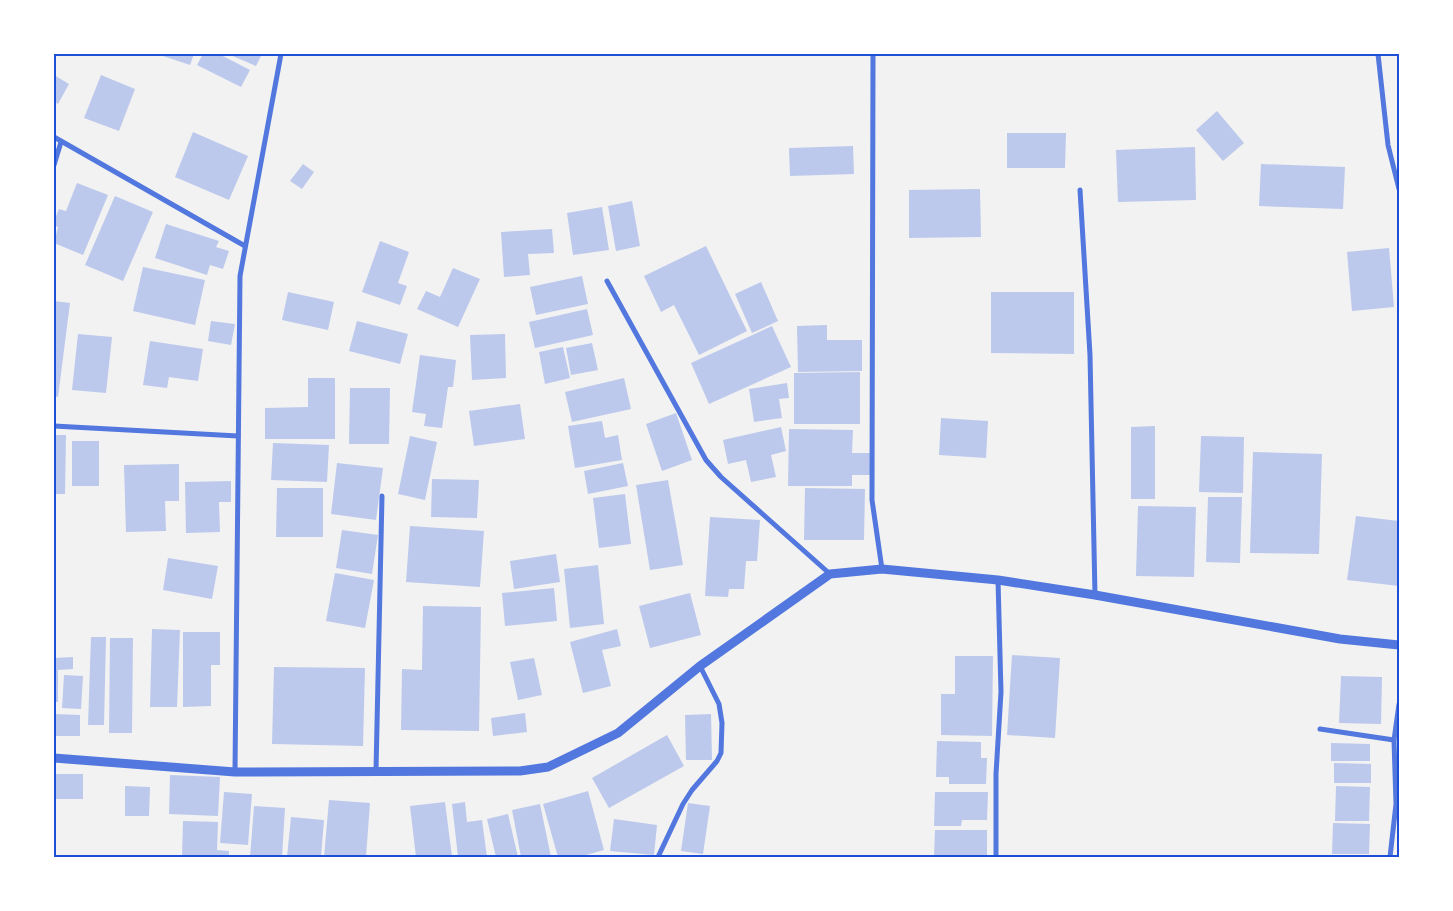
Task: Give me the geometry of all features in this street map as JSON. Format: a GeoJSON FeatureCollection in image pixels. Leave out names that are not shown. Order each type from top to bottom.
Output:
{"type":"FeatureCollection","features":[{"type":"Feature","properties":{"kind":"street"},"geometry":{"type":"LineString","coordinates":[[235,772],[240,276],[281,54]]}},
{"type":"Feature","properties":{"kind":"street"},"geometry":{"type":"LineString","coordinates":[[873,54],[872,500],[882,569]]}},
{"type":"Feature","properties":{"kind":"street"},"geometry":{"type":"LineString","coordinates":[[1378,54],[1388,145],[1399,189]]}},
{"type":"Feature","properties":{"kind":"street"},"geometry":{"type":"LineString","coordinates":[[54,137],[246,246]]}},
{"type":"Feature","properties":{"kind":"street"},"geometry":{"type":"LineString","coordinates":[[54,165],[61,142]]}},
{"type":"Feature","properties":{"kind":"street"},"geometry":{"type":"LineString","coordinates":[[1080,190],[1090,355],[1095,595]]}},
{"type":"Feature","properties":{"kind":"street"},"geometry":{"type":"LineString","coordinates":[[607,281],[706,460],[721,477],[830,574]]}},
{"type":"Feature","properties":{"kind":"street"},"geometry":{"type":"LineString","coordinates":[[54,426],[238,436]]}},
{"type":"Feature","properties":{"kind":"street"},"geometry":{"type":"LineString","coordinates":[[376,772],[382,496]]}},
{"type":"Feature","properties":{"kind":"street"},"geometry":{"type":"LineString","coordinates":[[54,758],[235,772],[520,771],[548,767],[618,732],[700,666],[830,574],[882,569],[998,580],[1340,638],[1399,645]]}},
{"type":"Feature","properties":{"kind":"street"},"geometry":{"type":"LineString","coordinates":[[996,857],[996,774],[1001,692],[998,580]]}},
{"type":"Feature","properties":{"kind":"street"},"geometry":{"type":"LineString","coordinates":[[658,857],[683,804],[692,790],[717,761],[721,753],[722,723],[718,704],[700,666]]}},
{"type":"Feature","properties":{"kind":"street"},"geometry":{"type":"LineString","coordinates":[[1390,857],[1397,804],[1394,740],[1399,704]]}},
{"type":"Feature","properties":{"kind":"street"},"geometry":{"type":"LineString","coordinates":[[1320,730],[1394,740]]}},
{"type":"Feature","properties":{"kind":"building"},"geometry":{"type":"Polygon","coordinates":[[[157,54],[194,54],[190,65],[157,54]]]}},
{"type":"Feature","properties":{"kind":"building"},"geometry":{"type":"Polygon","coordinates":[[[203,54],[219,54],[250,70],[241,87],[197,65],[203,54]]]}},
{"type":"Feature","properties":{"kind":"building"},"geometry":{"type":"Polygon","coordinates":[[[228,54],[262,54],[256,66],[228,54]]]}},
{"type":"Feature","properties":{"kind":"building"},"geometry":{"type":"Polygon","coordinates":[[[54,75],[69,84],[58,104],[54,101],[54,75]]]}},
{"type":"Feature","properties":{"kind":"building"},"geometry":{"type":"Polygon","coordinates":[[[101,75],[135,89],[119,131],[84,118],[101,75]]]}},
{"type":"Feature","properties":{"kind":"building"},"geometry":{"type":"Polygon","coordinates":[[[1217,111],[1244,143],[1223,161],[1196,130],[1217,111]]]}},
{"type":"Feature","properties":{"kind":"building"},"geometry":{"type":"Polygon","coordinates":[[[193,132],[248,156],[229,200],[175,177],[193,132]]]}},
{"type":"Feature","properties":{"kind":"building"},"geometry":{"type":"Polygon","coordinates":[[[1007,133],[1066,133],[1065,168],[1007,168],[1007,133]]]}},
{"type":"Feature","properties":{"kind":"building"},"geometry":{"type":"Polygon","coordinates":[[[853,146],[854,174],[790,176],[789,148],[853,146]]]}},
{"type":"Feature","properties":{"kind":"building"},"geometry":{"type":"Polygon","coordinates":[[[1195,147],[1196,200],[1118,202],[1116,150],[1195,147]]]}},
{"type":"Feature","properties":{"kind":"building"},"geometry":{"type":"Polygon","coordinates":[[[303,164],[314,172],[302,189],[290,181],[303,164]]]}},
{"type":"Feature","properties":{"kind":"building"},"geometry":{"type":"Polygon","coordinates":[[[1261,164],[1345,167],[1343,209],[1259,206],[1261,164]]]}},
{"type":"Feature","properties":{"kind":"building"},"geometry":{"type":"Polygon","coordinates":[[[77,183],[108,195],[83,255],[54,243],[58,227],[54,225],[54,221],[59,209],[66,211],[77,183]]]}},
{"type":"Feature","properties":{"kind":"building"},"geometry":{"type":"Polygon","coordinates":[[[980,189],[981,237],[909,238],[909,190],[980,189]]]}},
{"type":"Feature","properties":{"kind":"building"},"geometry":{"type":"Polygon","coordinates":[[[115,196],[153,212],[123,281],[85,265],[115,196]]]}},
{"type":"Feature","properties":{"kind":"building"},"geometry":{"type":"Polygon","coordinates":[[[632,201],[640,246],[616,251],[608,206],[632,201]]]}},
{"type":"Feature","properties":{"kind":"building"},"geometry":{"type":"Polygon","coordinates":[[[602,207],[609,250],[573,255],[567,213],[602,207]]]}},
{"type":"Feature","properties":{"kind":"building"},"geometry":{"type":"Polygon","coordinates":[[[166,224],[219,241],[216,247],[229,251],[223,269],[210,265],[207,275],[155,258],[166,224]]]}},
{"type":"Feature","properties":{"kind":"building"},"geometry":{"type":"Polygon","coordinates":[[[552,229],[554,253],[528,254],[530,275],[504,277],[501,232],[552,229]]]}},
{"type":"Feature","properties":{"kind":"building"},"geometry":{"type":"Polygon","coordinates":[[[380,241],[409,252],[398,283],[407,286],[400,305],[362,292],[380,241]]]}},
{"type":"Feature","properties":{"kind":"building"},"geometry":{"type":"Polygon","coordinates":[[[706,246],[747,331],[699,355],[674,305],[661,312],[644,276],[706,246]]]}},
{"type":"Feature","properties":{"kind":"building"},"geometry":{"type":"Polygon","coordinates":[[[1389,248],[1394,307],[1352,311],[1347,252],[1389,248]]]}},
{"type":"Feature","properties":{"kind":"building"},"geometry":{"type":"Polygon","coordinates":[[[143,267],[205,280],[195,325],[133,311],[143,267]]]}},
{"type":"Feature","properties":{"kind":"building"},"geometry":{"type":"Polygon","coordinates":[[[453,268],[480,279],[458,327],[417,309],[426,291],[440,297],[453,268]]]}},
{"type":"Feature","properties":{"kind":"building"},"geometry":{"type":"Polygon","coordinates":[[[582,276],[588,304],[536,315],[530,287],[582,276]]]}},
{"type":"Feature","properties":{"kind":"building"},"geometry":{"type":"Polygon","coordinates":[[[761,282],[778,321],[752,333],[735,294],[761,282]]]}},
{"type":"Feature","properties":{"kind":"building"},"geometry":{"type":"Polygon","coordinates":[[[288,292],[334,302],[328,330],[282,320],[288,292]]]}},
{"type":"Feature","properties":{"kind":"building"},"geometry":{"type":"Polygon","coordinates":[[[991,292],[1074,292],[1074,354],[991,353],[991,292]]]}},
{"type":"Feature","properties":{"kind":"building"},"geometry":{"type":"Polygon","coordinates":[[[54,301],[70,303],[58,397],[54,396],[54,301]]]}},
{"type":"Feature","properties":{"kind":"building"},"geometry":{"type":"Polygon","coordinates":[[[587,309],[593,335],[535,348],[529,322],[587,309]]]}},
{"type":"Feature","properties":{"kind":"building"},"geometry":{"type":"Polygon","coordinates":[[[211,321],[235,324],[231,345],[208,341],[211,321]]]}},
{"type":"Feature","properties":{"kind":"building"},"geometry":{"type":"Polygon","coordinates":[[[357,321],[408,334],[400,364],[349,351],[357,321]]]}},
{"type":"Feature","properties":{"kind":"building"},"geometry":{"type":"Polygon","coordinates":[[[827,325],[827,340],[862,340],[862,371],[798,372],[797,326],[827,325]]]}},
{"type":"Feature","properties":{"kind":"building"},"geometry":{"type":"Polygon","coordinates":[[[772,326],[791,367],[709,404],[691,363],[772,326]]]}},
{"type":"Feature","properties":{"kind":"building"},"geometry":{"type":"Polygon","coordinates":[[[78,334],[112,337],[106,393],[72,390],[78,334]]]}},
{"type":"Feature","properties":{"kind":"building"},"geometry":{"type":"Polygon","coordinates":[[[505,334],[506,378],[472,380],[470,335],[505,334]]]}},
{"type":"Feature","properties":{"kind":"building"},"geometry":{"type":"Polygon","coordinates":[[[150,341],[203,349],[198,381],[169,377],[167,388],[143,385],[150,341]]]}},
{"type":"Feature","properties":{"kind":"building"},"geometry":{"type":"Polygon","coordinates":[[[592,343],[598,370],[571,375],[566,348],[592,343]]]}},
{"type":"Feature","properties":{"kind":"building"},"geometry":{"type":"Polygon","coordinates":[[[563,347],[570,378],[545,384],[539,352],[563,347]]]}},
{"type":"Feature","properties":{"kind":"building"},"geometry":{"type":"Polygon","coordinates":[[[420,355],[456,360],[453,387],[448,387],[442,428],[424,426],[426,414],[412,412],[420,355]]]}},
{"type":"Feature","properties":{"kind":"building"},"geometry":{"type":"Polygon","coordinates":[[[860,372],[860,424],[794,424],[794,373],[860,372]]]}},
{"type":"Feature","properties":{"kind":"building"},"geometry":{"type":"Polygon","coordinates":[[[308,378],[335,378],[335,439],[265,439],[265,408],[308,407],[308,378]]]}},
{"type":"Feature","properties":{"kind":"building"},"geometry":{"type":"Polygon","coordinates":[[[624,378],[631,409],[572,422],[565,392],[624,378]]]}},
{"type":"Feature","properties":{"kind":"building"},"geometry":{"type":"Polygon","coordinates":[[[787,383],[789,398],[779,399],[782,418],[754,422],[749,389],[787,383]]]}},
{"type":"Feature","properties":{"kind":"building"},"geometry":{"type":"Polygon","coordinates":[[[350,388],[390,388],[389,444],[349,444],[350,388]]]}},
{"type":"Feature","properties":{"kind":"building"},"geometry":{"type":"Polygon","coordinates":[[[520,404],[525,439],[474,446],[469,411],[520,404]]]}},
{"type":"Feature","properties":{"kind":"building"},"geometry":{"type":"Polygon","coordinates":[[[676,413],[692,460],[662,471],[646,424],[676,413]]]}},
{"type":"Feature","properties":{"kind":"building"},"geometry":{"type":"Polygon","coordinates":[[[941,418],[988,421],[986,458],[939,455],[941,418]]]}},
{"type":"Feature","properties":{"kind":"building"},"geometry":{"type":"Polygon","coordinates":[[[602,421],[605,438],[618,435],[622,460],[575,468],[568,426],[602,421]]]}},
{"type":"Feature","properties":{"kind":"building"},"geometry":{"type":"Polygon","coordinates":[[[1155,426],[1155,499],[1131,499],[1131,427],[1155,426]]]}},
{"type":"Feature","properties":{"kind":"building"},"geometry":{"type":"Polygon","coordinates":[[[781,427],[786,451],[771,455],[776,477],[751,482],[746,460],[728,464],[723,440],[781,427]]]}},
{"type":"Feature","properties":{"kind":"building"},"geometry":{"type":"Polygon","coordinates":[[[789,429],[853,430],[852,453],[870,453],[870,475],[852,475],[852,486],[788,486],[789,429]]]}},
{"type":"Feature","properties":{"kind":"building"},"geometry":{"type":"Polygon","coordinates":[[[54,435],[66,435],[65,494],[54,494],[54,435]]]}},
{"type":"Feature","properties":{"kind":"building"},"geometry":{"type":"Polygon","coordinates":[[[410,436],[437,442],[425,500],[398,494],[410,436]]]}},
{"type":"Feature","properties":{"kind":"building"},"geometry":{"type":"Polygon","coordinates":[[[1201,436],[1244,437],[1243,493],[1199,492],[1201,436]]]}},
{"type":"Feature","properties":{"kind":"building"},"geometry":{"type":"Polygon","coordinates":[[[72,441],[99,441],[99,486],[72,486],[72,441]]]}},
{"type":"Feature","properties":{"kind":"building"},"geometry":{"type":"Polygon","coordinates":[[[273,443],[329,445],[327,482],[271,480],[273,443]]]}},
{"type":"Feature","properties":{"kind":"building"},"geometry":{"type":"Polygon","coordinates":[[[1253,452],[1322,454],[1319,554],[1250,553],[1253,452]]]}},
{"type":"Feature","properties":{"kind":"building"},"geometry":{"type":"Polygon","coordinates":[[[337,463],[383,468],[376,520],[331,514],[337,463]]]}},
{"type":"Feature","properties":{"kind":"building"},"geometry":{"type":"Polygon","coordinates":[[[623,463],[628,486],[588,494],[584,471],[623,463]]]}},
{"type":"Feature","properties":{"kind":"building"},"geometry":{"type":"Polygon","coordinates":[[[179,464],[179,501],[165,501],[166,531],[126,532],[124,465],[179,464]]]}},
{"type":"Feature","properties":{"kind":"building"},"geometry":{"type":"Polygon","coordinates":[[[432,479],[479,480],[477,518],[431,517],[432,479]]]}},
{"type":"Feature","properties":{"kind":"building"},"geometry":{"type":"Polygon","coordinates":[[[668,480],[683,565],[650,570],[636,485],[668,480]]]}},
{"type":"Feature","properties":{"kind":"building"},"geometry":{"type":"Polygon","coordinates":[[[231,481],[231,502],[219,502],[220,532],[186,533],[185,482],[231,481]]]}},
{"type":"Feature","properties":{"kind":"building"},"geometry":{"type":"Polygon","coordinates":[[[277,488],[323,488],[323,537],[276,537],[277,488]]]}},
{"type":"Feature","properties":{"kind":"building"},"geometry":{"type":"Polygon","coordinates":[[[805,488],[865,489],[864,540],[804,540],[805,488]]]}},
{"type":"Feature","properties":{"kind":"building"},"geometry":{"type":"Polygon","coordinates":[[[625,494],[631,544],[599,548],[593,498],[625,494]]]}},
{"type":"Feature","properties":{"kind":"building"},"geometry":{"type":"Polygon","coordinates":[[[1208,497],[1242,497],[1240,563],[1206,562],[1208,497]]]}},
{"type":"Feature","properties":{"kind":"building"},"geometry":{"type":"Polygon","coordinates":[[[1138,506],[1196,507],[1194,577],[1136,576],[1138,506]]]}},
{"type":"Feature","properties":{"kind":"building"},"geometry":{"type":"Polygon","coordinates":[[[1356,516],[1399,521],[1399,586],[1347,580],[1356,516]]]}},
{"type":"Feature","properties":{"kind":"building"},"geometry":{"type":"Polygon","coordinates":[[[710,517],[760,520],[757,561],[746,561],[744,589],[729,589],[728,597],[705,596],[710,517]]]}},
{"type":"Feature","properties":{"kind":"building"},"geometry":{"type":"Polygon","coordinates":[[[410,526],[484,531],[480,587],[406,582],[410,526]]]}},
{"type":"Feature","properties":{"kind":"building"},"geometry":{"type":"Polygon","coordinates":[[[342,530],[378,535],[372,574],[336,568],[342,530]]]}},
{"type":"Feature","properties":{"kind":"building"},"geometry":{"type":"Polygon","coordinates":[[[556,554],[560,582],[514,589],[510,561],[556,554]]]}},
{"type":"Feature","properties":{"kind":"building"},"geometry":{"type":"Polygon","coordinates":[[[168,558],[218,566],[212,599],[163,590],[168,558]]]}},
{"type":"Feature","properties":{"kind":"building"},"geometry":{"type":"Polygon","coordinates":[[[598,565],[604,624],[570,628],[564,569],[598,565]]]}},
{"type":"Feature","properties":{"kind":"building"},"geometry":{"type":"Polygon","coordinates":[[[335,573],[374,580],[365,628],[326,621],[335,573]]]}},
{"type":"Feature","properties":{"kind":"building"},"geometry":{"type":"Polygon","coordinates":[[[554,588],[557,621],[505,626],[502,593],[554,588]]]}},
{"type":"Feature","properties":{"kind":"building"},"geometry":{"type":"Polygon","coordinates":[[[690,593],[701,635],[650,648],[639,606],[690,593]]]}},
{"type":"Feature","properties":{"kind":"building"},"geometry":{"type":"Polygon","coordinates":[[[423,606],[481,607],[479,731],[401,730],[402,669],[422,670],[423,606]]]}},
{"type":"Feature","properties":{"kind":"building"},"geometry":{"type":"Polygon","coordinates":[[[152,629],[180,630],[177,707],[150,707],[152,629]]]}},
{"type":"Feature","properties":{"kind":"building"},"geometry":{"type":"Polygon","coordinates":[[[617,629],[621,646],[602,650],[611,686],[583,693],[570,642],[617,629]]]}},
{"type":"Feature","properties":{"kind":"building"},"geometry":{"type":"Polygon","coordinates":[[[183,632],[220,632],[220,665],[211,665],[211,706],[183,707],[183,632]]]}},
{"type":"Feature","properties":{"kind":"building"},"geometry":{"type":"Polygon","coordinates":[[[91,637],[106,637],[104,725],[88,725],[91,637]]]}},
{"type":"Feature","properties":{"kind":"building"},"geometry":{"type":"Polygon","coordinates":[[[110,638],[133,638],[132,733],[109,733],[110,638]]]}},
{"type":"Feature","properties":{"kind":"building"},"geometry":{"type":"Polygon","coordinates":[[[1012,655],[1060,658],[1055,738],[1007,735],[1012,655]]]}},
{"type":"Feature","properties":{"kind":"building"},"geometry":{"type":"Polygon","coordinates":[[[955,656],[993,656],[992,736],[941,735],[941,694],[955,694],[955,656]]]}},
{"type":"Feature","properties":{"kind":"building"},"geometry":{"type":"Polygon","coordinates":[[[73,657],[73,669],[58,670],[58,702],[54,702],[54,658],[73,657]]]}},
{"type":"Feature","properties":{"kind":"building"},"geometry":{"type":"Polygon","coordinates":[[[534,658],[542,695],[518,700],[510,662],[534,658]]]}},
{"type":"Feature","properties":{"kind":"building"},"geometry":{"type":"Polygon","coordinates":[[[274,667],[365,668],[363,746],[272,744],[274,667]]]}},
{"type":"Feature","properties":{"kind":"building"},"geometry":{"type":"Polygon","coordinates":[[[64,675],[83,676],[81,709],[62,708],[64,675]]]}},
{"type":"Feature","properties":{"kind":"building"},"geometry":{"type":"Polygon","coordinates":[[[1341,676],[1382,677],[1381,724],[1339,723],[1341,676]]]}},
{"type":"Feature","properties":{"kind":"building"},"geometry":{"type":"Polygon","coordinates":[[[525,713],[527,732],[493,736],[491,718],[525,713]]]}},
{"type":"Feature","properties":{"kind":"building"},"geometry":{"type":"Polygon","coordinates":[[[54,714],[80,715],[80,736],[54,736],[54,714]]]}},
{"type":"Feature","properties":{"kind":"building"},"geometry":{"type":"Polygon","coordinates":[[[711,714],[712,760],[686,760],[685,715],[711,714]]]}},
{"type":"Feature","properties":{"kind":"building"},"geometry":{"type":"Polygon","coordinates":[[[667,735],[684,766],[609,808],[592,778],[667,735]]]}},
{"type":"Feature","properties":{"kind":"building"},"geometry":{"type":"Polygon","coordinates":[[[937,741],[981,742],[981,758],[987,758],[986,784],[949,784],[949,777],[936,777],[937,741]]]}},
{"type":"Feature","properties":{"kind":"building"},"geometry":{"type":"Polygon","coordinates":[[[1331,743],[1370,744],[1370,761],[1331,761],[1331,743]]]}},
{"type":"Feature","properties":{"kind":"building"},"geometry":{"type":"Polygon","coordinates":[[[1334,763],[1371,764],[1371,783],[1334,783],[1334,763]]]}},
{"type":"Feature","properties":{"kind":"building"},"geometry":{"type":"Polygon","coordinates":[[[54,774],[83,774],[83,799],[54,799],[54,774]]]}},
{"type":"Feature","properties":{"kind":"building"},"geometry":{"type":"Polygon","coordinates":[[[170,775],[220,777],[218,816],[169,814],[170,775]]]}},
{"type":"Feature","properties":{"kind":"building"},"geometry":{"type":"Polygon","coordinates":[[[125,786],[150,787],[149,816],[125,816],[125,786]]]}},
{"type":"Feature","properties":{"kind":"building"},"geometry":{"type":"Polygon","coordinates":[[[1336,786],[1370,787],[1369,821],[1335,821],[1336,786]]]}},
{"type":"Feature","properties":{"kind":"building"},"geometry":{"type":"Polygon","coordinates":[[[588,791],[604,850],[579,857],[558,857],[543,804],[588,791]]]}},
{"type":"Feature","properties":{"kind":"building"},"geometry":{"type":"Polygon","coordinates":[[[224,792],[252,794],[248,845],[220,843],[224,792]]]}},
{"type":"Feature","properties":{"kind":"building"},"geometry":{"type":"Polygon","coordinates":[[[935,792],[988,792],[987,820],[962,820],[961,826],[934,826],[935,792]]]}},
{"type":"Feature","properties":{"kind":"building"},"geometry":{"type":"Polygon","coordinates":[[[329,800],[370,803],[366,857],[324,857],[329,800]]]}},
{"type":"Feature","properties":{"kind":"building"},"geometry":{"type":"Polygon","coordinates":[[[445,802],[452,857],[416,857],[410,806],[445,802]]]}},
{"type":"Feature","properties":{"kind":"building"},"geometry":{"type":"Polygon","coordinates":[[[465,802],[467,822],[482,820],[487,857],[458,857],[452,804],[465,802]]]}},
{"type":"Feature","properties":{"kind":"building"},"geometry":{"type":"Polygon","coordinates":[[[688,803],[710,806],[703,854],[681,851],[688,803]]]}},
{"type":"Feature","properties":{"kind":"building"},"geometry":{"type":"Polygon","coordinates":[[[540,804],[551,857],[521,857],[512,810],[540,804]]]}},
{"type":"Feature","properties":{"kind":"building"},"geometry":{"type":"Polygon","coordinates":[[[254,806],[285,808],[282,857],[250,857],[254,806]]]}},
{"type":"Feature","properties":{"kind":"building"},"geometry":{"type":"Polygon","coordinates":[[[508,814],[518,857],[496,857],[487,819],[508,814]]]}},
{"type":"Feature","properties":{"kind":"building"},"geometry":{"type":"Polygon","coordinates":[[[291,817],[324,820],[321,857],[287,857],[291,817]]]}},
{"type":"Feature","properties":{"kind":"building"},"geometry":{"type":"Polygon","coordinates":[[[614,819],[657,825],[654,855],[610,851],[614,819]]]}},
{"type":"Feature","properties":{"kind":"building"},"geometry":{"type":"Polygon","coordinates":[[[183,821],[218,822],[217,850],[229,851],[229,857],[182,857],[183,821]]]}},
{"type":"Feature","properties":{"kind":"building"},"geometry":{"type":"Polygon","coordinates":[[[1333,823],[1370,824],[1369,854],[1332,854],[1333,823]]]}},
{"type":"Feature","properties":{"kind":"building"},"geometry":{"type":"Polygon","coordinates":[[[935,830],[987,830],[987,857],[934,857],[935,830]]]}}]}
